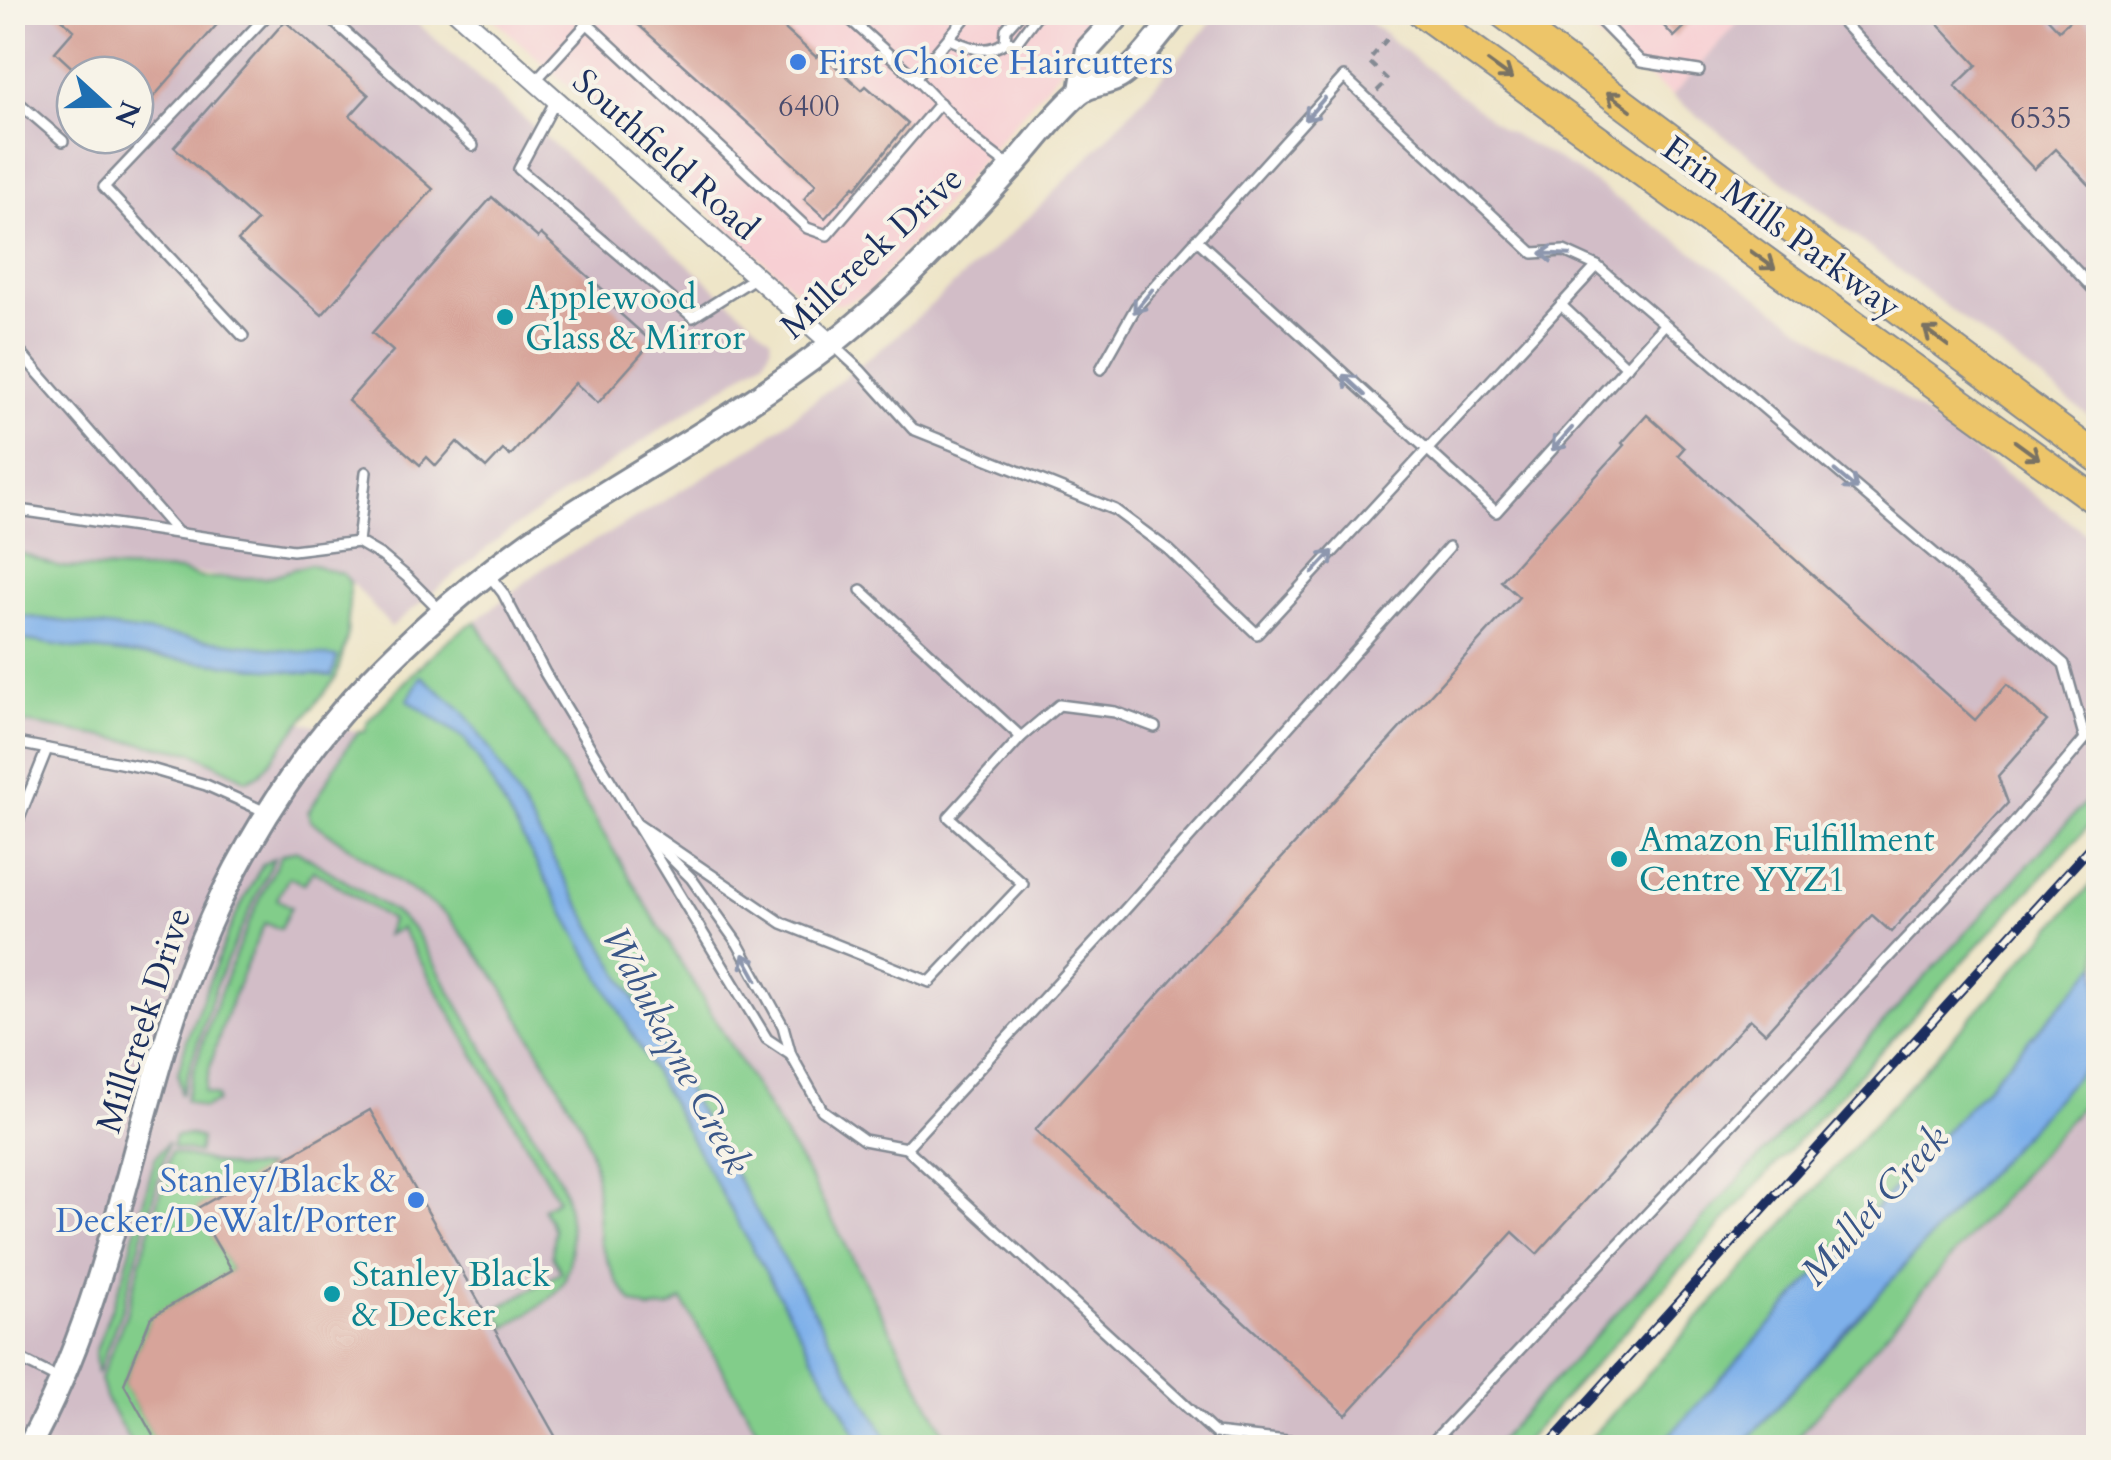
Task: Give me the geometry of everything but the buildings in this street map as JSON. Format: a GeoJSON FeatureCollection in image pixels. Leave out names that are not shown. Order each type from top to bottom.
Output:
{"type":"FeatureCollection","features":[{"type":"Feature","properties":{"kind":"main road","name":"Erin Mills Parkway"},"geometry":{"type":"LineString","coordinates":[[1421,12],[2098,502]]}},
{"type":"Feature","properties":{"kind":"main road","name":"Erin Mills Parkway"},"geometry":{"type":"LineString","coordinates":[[1501,12],[2098,458]]}},
{"type":"Feature","properties":{"kind":"street","name":"Southfield Road"},"geometry":{"type":"LineString","coordinates":[[457,12],[832,344]]}},
{"type":"Feature","properties":{"kind":"street","name":"Millcreek Drive"},"geometry":{"type":"LineString","coordinates":[[1081,90],[1088,49],[1122,12]]}},
{"type":"Feature","properties":{"kind":"street","name":"Millcreek Drive"},"geometry":{"type":"LineString","coordinates":[[28,1448],[62,1381],[100,1280],[162,1052],[185,984],[218,904],[306,757],[380,672],[490,574],[553,526],[714,428],[832,344],[896,287],[1081,90],[1119,78],[1179,12]]}},
{"type":"Feature","properties":{"kind":"lane"},"geometry":{"type":"LineString","coordinates":[[243,336],[104,187],[270,12]]}},
{"type":"Feature","properties":{"kind":"lane"},"geometry":{"type":"LineString","coordinates":[[323,12],[473,146]]}},
{"type":"Feature","properties":{"kind":"lane"},"geometry":{"type":"LineString","coordinates":[[575,12],[807,228],[827,235],[940,102]]}},
{"type":"Feature","properties":{"kind":"lane"},"geometry":{"type":"LineString","coordinates":[[842,12],[940,102],[975,140],[1011,168]]}},
{"type":"Feature","properties":{"kind":"lane"},"geometry":{"type":"LineString","coordinates":[[915,78],[970,12]]}},
{"type":"Feature","properties":{"kind":"lane"},"geometry":{"type":"LineString","coordinates":[[1005,42],[1006,29],[1021,12]]}},
{"type":"Feature","properties":{"kind":"lane"},"geometry":{"type":"LineString","coordinates":[[948,38],[974,49],[994,50],[1005,42],[1016,43],[1039,12]]}},
{"type":"Feature","properties":{"kind":"lane"},"geometry":{"type":"LineString","coordinates":[[1592,12],[1641,62],[1699,71]]}},
{"type":"Feature","properties":{"kind":"lane"},"geometry":{"type":"LineString","coordinates":[[1833,12],[2098,294]]}},
{"type":"Feature","properties":{"kind":"lane"},"geometry":{"type":"LineString","coordinates":[[534,81],[586,24]]}},
{"type":"Feature","properties":{"kind":"lane"},"geometry":{"type":"LineString","coordinates":[[1101,370],[1136,308],[1344,76],[1533,253],[1564,251],[1597,266],[2064,664],[2084,739],[2009,828],[1428,1448]]}},
{"type":"Feature","properties":{"kind":"lane"},"geometry":{"type":"LineString","coordinates":[[12,97],[55,135]]}},
{"type":"Feature","properties":{"kind":"lane"},"geometry":{"type":"LineString","coordinates":[[556,100],[518,170],[692,317],[756,277]]}},
{"type":"Feature","properties":{"kind":"lane"},"geometry":{"type":"LineString","coordinates":[[1196,239],[1496,512],[1664,326]]}},
{"type":"Feature","properties":{"kind":"lane"},"geometry":{"type":"LineString","coordinates":[[832,344],[913,429],[1115,510],[1169,550],[1258,634],[1597,266]]}},
{"type":"Feature","properties":{"kind":"lane"},"geometry":{"type":"LineString","coordinates":[[1560,304],[1627,367]]}},
{"type":"Feature","properties":{"kind":"lane"},"geometry":{"type":"LineString","coordinates":[[12,343],[178,532]]}},
{"type":"Feature","properties":{"kind":"lane"},"geometry":{"type":"LineString","coordinates":[[358,542],[366,472]]}},
{"type":"Feature","properties":{"kind":"lane"},"geometry":{"type":"LineString","coordinates":[[12,508],[293,550],[358,542],[382,556],[443,613]]}},
{"type":"Feature","properties":{"kind":"lane"},"geometry":{"type":"LineString","coordinates":[[906,1148],[1449,547]]}},
{"type":"Feature","properties":{"kind":"lane"},"geometry":{"type":"LineString","coordinates":[[490,574],[545,673],[767,1040],[791,1055]]}},
{"type":"Feature","properties":{"kind":"lane"},"geometry":{"type":"LineString","coordinates":[[861,590],[1021,737]]}},
{"type":"Feature","properties":{"kind":"lane"},"geometry":{"type":"LineString","coordinates":[[634,822],[782,923],[930,982],[1023,884],[949,816],[1021,737],[1059,705],[1115,712],[1155,726]]}},
{"type":"Feature","properties":{"kind":"lane"},"geometry":{"type":"LineString","coordinates":[[12,742],[151,769],[206,784],[269,813]]}},
{"type":"Feature","properties":{"kind":"lane"},"geometry":{"type":"LineString","coordinates":[[12,836],[47,749]]}},
{"type":"Feature","properties":{"kind":"lane"},"geometry":{"type":"LineString","coordinates":[[634,822],[690,878],[738,944],[783,1026],[791,1055],[822,1110],[864,1140],[906,1148],[1215,1433],[1350,1448]]}},
{"type":"Feature","properties":{"kind":"lane"},"geometry":{"type":"LineString","coordinates":[[12,1355],[62,1381]]}},
{"type":"Feature","properties":{"kind":"path"},"geometry":{"type":"LineString","coordinates":[[1368,100],[1388,80],[1368,61],[1390,36]]}},
{"type":"Feature","properties":{"kind":"shaded area"},"geometry":{"type":"Polygon","coordinates":[[[12,13],[406,13],[771,338],[764,360],[503,535],[391,627],[344,574],[232,578],[181,571],[58,567],[13,550],[12,13]]]}},
{"type":"Feature","properties":{"kind":"shaded area"},"geometry":{"type":"Polygon","coordinates":[[[487,13],[1109,13],[868,293],[842,304],[810,301],[796,290],[487,13]]]}},
{"type":"Feature","properties":{"kind":"shaded area"},"geometry":{"type":"Polygon","coordinates":[[[1220,13],[1358,13],[1500,127],[1573,168],[1869,374],[2098,542],[2098,789],[1493,1447],[952,1447],[813,1183],[476,621],[547,565],[619,528],[761,442],[894,338],[1028,218],[1220,13]]]}},
{"type":"Feature","properties":{"kind":"shaded area"},"geometry":{"type":"Polygon","coordinates":[[[1566,13],[1747,13],[1672,96],[1566,13]]]}},
{"type":"Feature","properties":{"kind":"shaded area"},"geometry":{"type":"Polygon","coordinates":[[[1747,13],[2098,13],[2098,423],[1672,96],[1747,13]]]}},
{"type":"Feature","properties":{"kind":"shaded area"},"geometry":{"type":"Polygon","coordinates":[[[13,682],[365,732],[799,1447],[13,1448],[13,682]]]}},
{"type":"Feature","properties":{"kind":"shaded area"},"geometry":{"type":"Polygon","coordinates":[[[2098,1086],[2098,1447],[1789,1447],[2098,1086]]]}},
{"type":"Feature","properties":{"kind":"green space"},"geometry":{"type":"Polygon","coordinates":[[[12,550],[58,567],[181,571],[202,578],[266,578],[310,564],[343,574],[350,582],[347,638],[336,678],[260,774],[247,780],[192,752],[13,721],[13,638],[331,676],[337,658],[13,615],[12,550]]]}},
{"type":"Feature","properties":{"kind":"green space"},"geometry":{"type":"Polygon","coordinates":[[[476,621],[813,1183],[952,1447],[892,1447],[491,751],[421,677],[408,700],[465,739],[477,757],[864,1447],[767,1447],[682,1300],[669,1308],[649,1309],[633,1303],[617,1282],[600,1243],[595,1168],[583,1128],[500,983],[448,916],[310,820],[308,812],[359,731],[365,731],[368,721],[433,654],[476,621]]]}},
{"type":"Feature","properties":{"kind":"green space"},"geometry":{"type":"Polygon","coordinates":[[[2098,789],[2098,816],[1520,1447],[1493,1447],[2098,789]]]}},
{"type":"Feature","properties":{"kind":"green space"},"geometry":{"type":"Polygon","coordinates":[[[296,850],[394,912],[415,930],[560,1180],[570,1228],[571,1250],[565,1280],[549,1299],[506,1328],[495,1310],[561,1272],[552,1255],[554,1230],[543,1208],[558,1199],[401,928],[386,935],[391,920],[313,870],[304,884],[289,877],[277,899],[291,907],[280,929],[265,923],[222,1027],[204,1092],[217,1096],[217,1102],[203,1108],[185,1100],[215,1006],[252,915],[281,855],[296,850]]]}},
{"type":"Feature","properties":{"kind":"green space"},"geometry":{"type":"Polygon","coordinates":[[[274,858],[217,982],[181,1095],[178,1073],[188,1036],[233,921],[262,865],[274,858]]]}},
{"type":"Feature","properties":{"kind":"green space"},"geometry":{"type":"Polygon","coordinates":[[[2098,877],[2098,964],[1659,1447],[1581,1448],[2098,877]]]}},
{"type":"Feature","properties":{"kind":"green space"},"geometry":{"type":"Polygon","coordinates":[[[2098,1052],[2098,1086],[1789,1447],[1740,1448],[2098,1052]]]}},
{"type":"Feature","properties":{"kind":"green space"},"geometry":{"type":"Polygon","coordinates":[[[175,1136],[201,1138],[198,1153],[172,1147],[175,1136]]]}},
{"type":"Feature","properties":{"kind":"green space"},"geometry":{"type":"Polygon","coordinates":[[[168,1142],[123,1306],[97,1374],[95,1353],[125,1271],[155,1158],[168,1142]]]}},
{"type":"Feature","properties":{"kind":"green space"},"geometry":{"type":"Polygon","coordinates":[[[171,1152],[236,1168],[270,1167],[197,1209],[232,1270],[151,1317],[124,1384],[160,1447],[133,1447],[105,1397],[100,1379],[126,1314],[171,1152]]]}},
{"type":"Feature","properties":{"kind":"water"},"geometry":{"type":"Polygon","coordinates":[[[12,615],[337,657],[332,676],[76,648],[13,638],[12,615]]]}},
{"type":"Feature","properties":{"kind":"water"},"geometry":{"type":"Polygon","coordinates":[[[421,676],[462,710],[491,751],[892,1447],[864,1447],[477,757],[465,739],[408,700],[421,676]]]}},
{"type":"Feature","properties":{"kind":"water"},"geometry":{"type":"Polygon","coordinates":[[[2098,964],[2098,1052],[1740,1447],[1659,1447],[2098,964]]]}},
{"type":"Feature","properties":{"kind":"railway"},"geometry":{"type":"LineString","coordinates":[[1546,1448],[2098,839]]}},
{"type":"Feature","properties":{"kind":"place","name":"First Choice Haircutters"},"geometry":{"type":"Point","coordinates":[798,62]}},
{"type":"Feature","properties":{"kind":"place","name":"Applewood Glass & Mirror"},"geometry":{"type":"Point","coordinates":[505,317]}},
{"type":"Feature","properties":{"kind":"place","name":"Amazon Fulfillment Centre YYZ1"},"geometry":{"type":"Point","coordinates":[1619,859]}},
{"type":"Feature","properties":{"kind":"place","name":"Stanley/Black & Decker/DeWalt/Porter"},"geometry":{"type":"Point","coordinates":[416,1200]}},
{"type":"Feature","properties":{"kind":"place","name":"Stanley Black & Decker"},"geometry":{"type":"Point","coordinates":[332,1294]}},
{"type":"Feature","properties":{"kind":"water label","name":"Wabukayne Creek"},"geometry":{"type":"Point","coordinates":[677,1050]}},
{"type":"Feature","properties":{"kind":"water label","name":"Mullet Creek"},"geometry":{"type":"Point","coordinates":[1874,1205]}}]}
